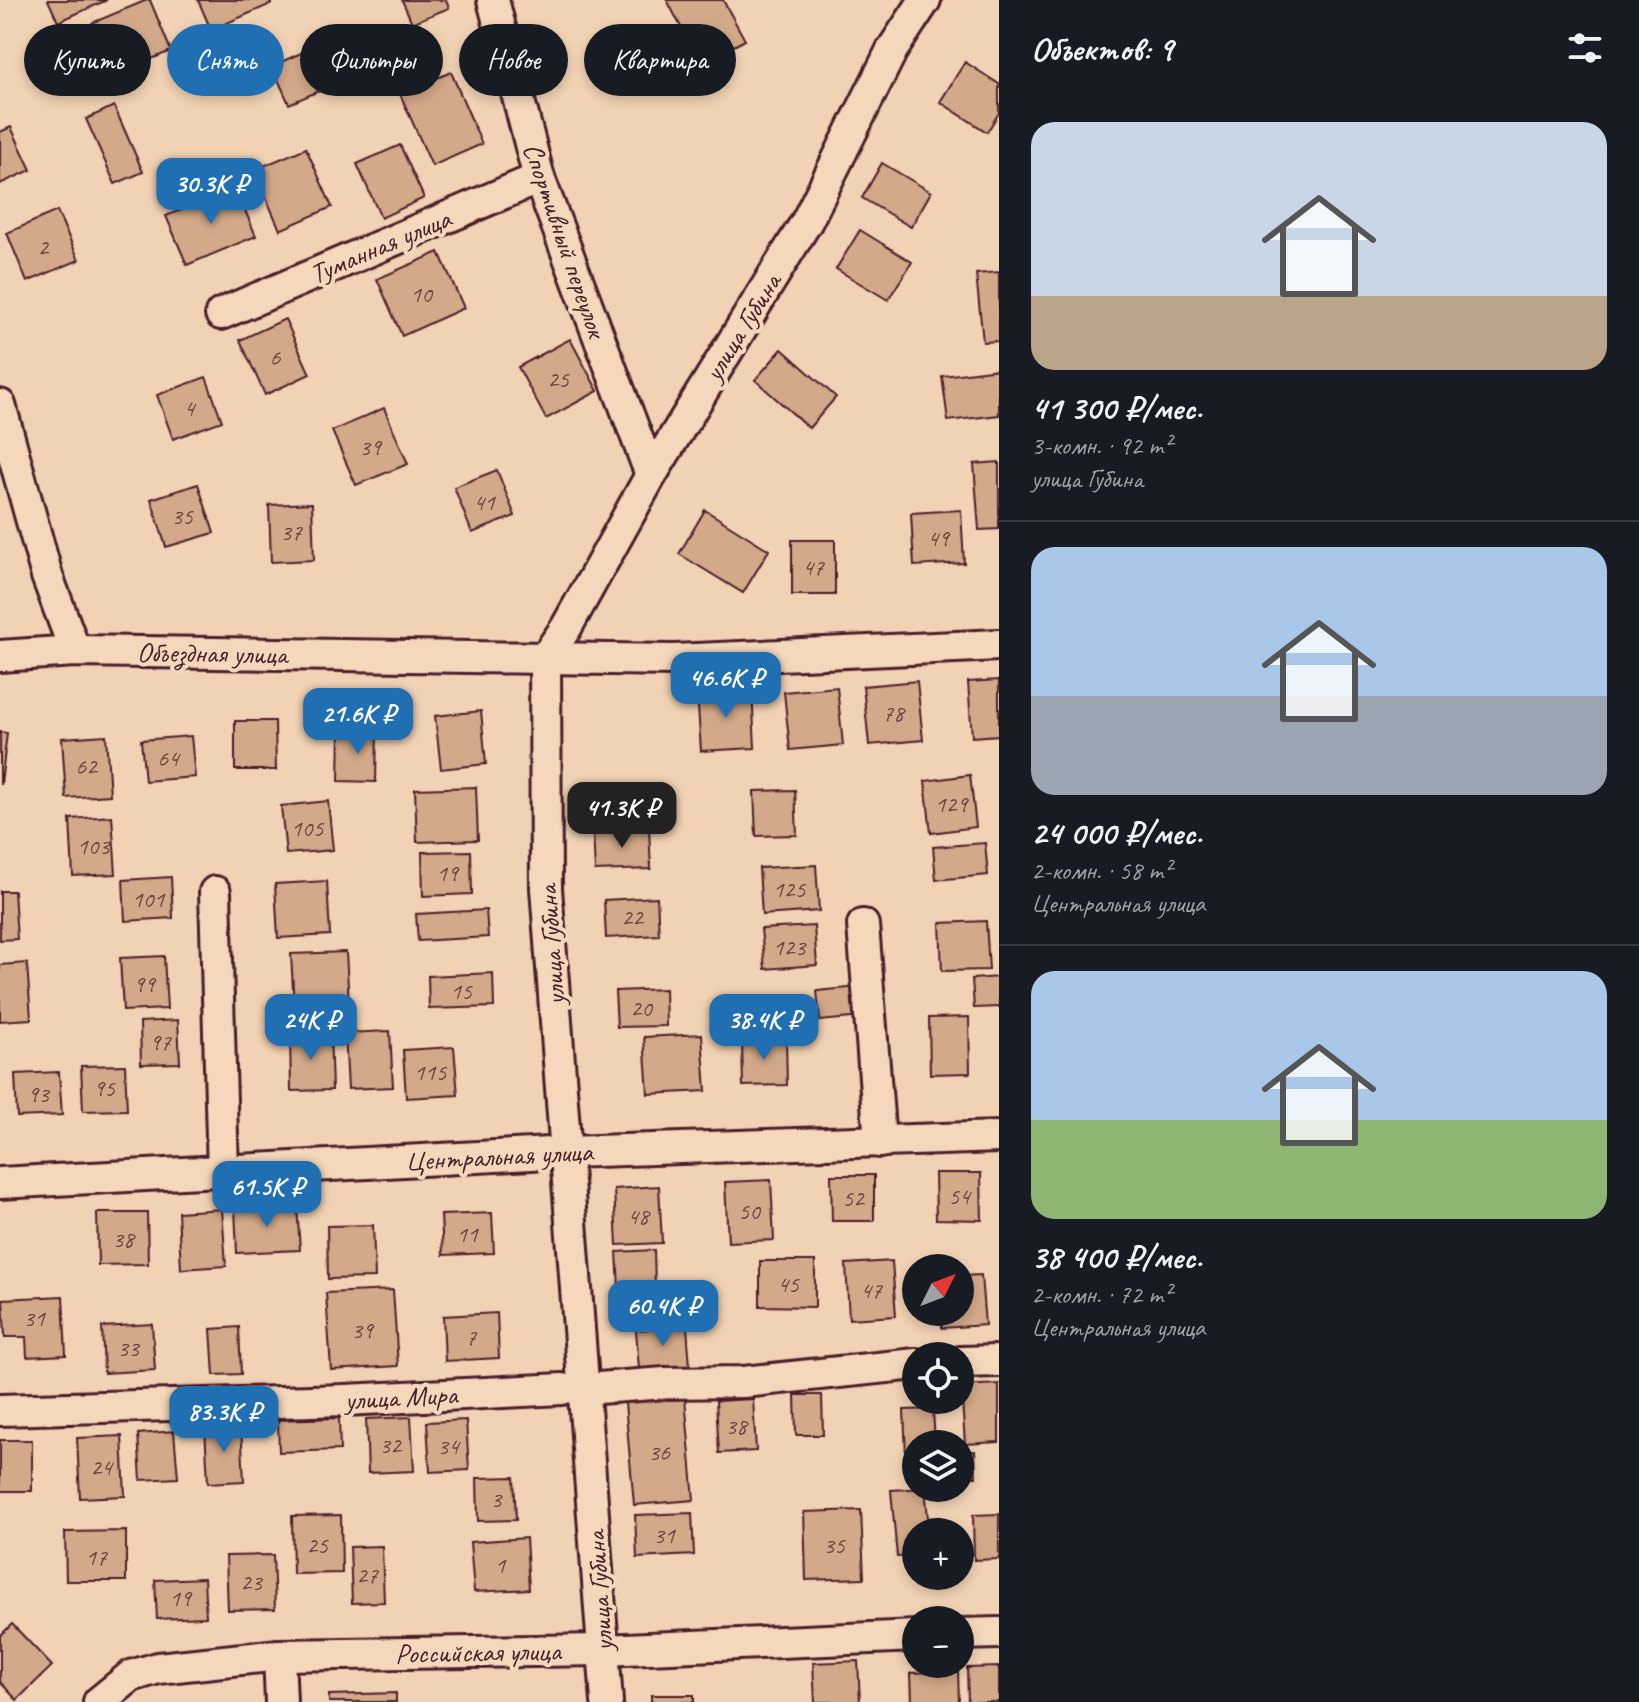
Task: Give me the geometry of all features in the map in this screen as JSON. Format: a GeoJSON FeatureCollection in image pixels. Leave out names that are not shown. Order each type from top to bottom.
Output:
{"type":"FeatureCollection","features":[{"type":"Feature","properties":{"kind":"street","name":"Спортивный переулок"},"geometry":{"type":"LineString","coordinates":[[493,0],[539,178],[651,475]]}},
{"type":"Feature","properties":{"kind":"street","name":"улица Губина"},"geometry":{"type":"LineString","coordinates":[[607,1702],[574,1389],[568,1152],[546,888],[545,658],[566,628],[651,475],[807,221],[892,50],[925,0]]}},
{"type":"Feature","properties":{"kind":"street","name":"Туманная улица"},"geometry":{"type":"LineString","coordinates":[[221,314],[539,178]]}},
{"type":"Feature","properties":{"kind":"street"},"geometry":{"type":"LineString","coordinates":[[0,405],[47,576],[75,651]]}},
{"type":"Feature","properties":{"kind":"street","name":"Объездная улица"},"geometry":{"type":"LineString","coordinates":[[0,656],[75,651],[674,660],[999,645]]}},
{"type":"Feature","properties":{"kind":"street"},"geometry":{"type":"LineString","coordinates":[[215,892],[223,1172]]}},
{"type":"Feature","properties":{"kind":"street"},"geometry":{"type":"LineString","coordinates":[[863,925],[880,1142]]}},
{"type":"Feature","properties":{"kind":"street","name":"Центральная улица"},"geometry":{"type":"LineString","coordinates":[[0,1183],[568,1152],[999,1137]]}},
{"type":"Feature","properties":{"kind":"street"},"geometry":{"type":"LineString","coordinates":[[974,1362],[999,1361]]}},
{"type":"Feature","properties":{"kind":"street","name":"улица Мира"},"geometry":{"type":"LineString","coordinates":[[0,1410],[345,1400],[665,1383],[743,1382],[902,1365]]}},
{"type":"Feature","properties":{"kind":"street"},"geometry":{"type":"LineString","coordinates":[[974,1634],[999,1633]]}},
{"type":"Feature","properties":{"kind":"street","name":"Российская улица"},"geometry":{"type":"LineString","coordinates":[[99,1702],[131,1676],[158,1668],[279,1655],[603,1650],[902,1637]]}},
{"type":"Feature","properties":{"kind":"street"},"geometry":{"type":"LineString","coordinates":[[279,1655],[281,1702]]}},
{"type":"Feature","properties":{"kind":"building"},"geometry":{"type":"Polygon","coordinates":[[[48,0],[107,0],[58,22],[48,0]]]}},
{"type":"Feature","properties":{"kind":"building"},"geometry":{"type":"Polygon","coordinates":[[[150,0],[167,41],[167,53],[151,59],[151,24],[92,23],[150,0]]]}},
{"type":"Feature","properties":{"kind":"building"},"geometry":{"type":"Polygon","coordinates":[[[198,0],[269,0],[271,4],[225,24],[208,24],[198,0]]]}},
{"type":"Feature","properties":{"kind":"building"},"geometry":{"type":"Polygon","coordinates":[[[402,0],[446,0],[449,8],[412,23],[402,0]]]}},
{"type":"Feature","properties":{"kind":"building"},"geometry":{"type":"Polygon","coordinates":[[[667,0],[723,0],[745,40],[736,45],[736,24],[679,24],[667,0]]]}},
{"type":"Feature","properties":{"kind":"building"},"geometry":{"type":"Polygon","coordinates":[[[300,53],[300,96],[308,96],[289,104],[284,93],[284,61],[300,53]]]}},
{"type":"Feature","properties":{"kind":"building"},"geometry":{"type":"Polygon","coordinates":[[[965,62],[999,84],[999,113],[987,132],[940,102],[965,62]]]}},
{"type":"Feature","properties":{"kind":"building"},"geometry":{"type":"Polygon","coordinates":[[[451,72],[482,144],[432,166],[401,96],[443,96],[443,75],[451,72]]]}},
{"type":"Feature","properties":{"kind":"building"},"geometry":{"type":"Polygon","coordinates":[[[114,106],[143,172],[115,184],[86,119],[114,106]]]}},
{"type":"Feature","properties":{"kind":"building"},"geometry":{"type":"Polygon","coordinates":[[[11,127],[31,170],[0,184],[0,132],[11,127]]]}},
{"type":"Feature","properties":{"kind":"building"},"geometry":{"type":"Polygon","coordinates":[[[400,145],[424,198],[381,218],[357,164],[400,145]]]}},
{"type":"Feature","properties":{"kind":"building"},"geometry":{"type":"Polygon","coordinates":[[[306,148],[332,207],[280,230],[254,170],[306,148]]]}},
{"type":"Feature","properties":{"kind":"building"},"geometry":{"type":"Polygon","coordinates":[[[882,163],[931,192],[911,227],[862,198],[882,163]]]}},
{"type":"Feature","properties":{"kind":"building"},"geometry":{"type":"Polygon","coordinates":[[[235,187],[256,236],[187,265],[166,216],[235,187]]]}},
{"type":"Feature","properties":{"kind":"building"},"geometry":{"type":"Polygon","coordinates":[[[57,211],[79,260],[27,282],[7,233],[57,211]]]}},
{"type":"Feature","properties":{"kind":"building"},"geometry":{"type":"Polygon","coordinates":[[[860,230],[912,262],[888,300],[836,269],[860,230]]]}},
{"type":"Feature","properties":{"kind":"building"},"geometry":{"type":"Polygon","coordinates":[[[439,252],[464,308],[402,336],[377,279],[439,252]]]}},
{"type":"Feature","properties":{"kind":"building"},"geometry":{"type":"Polygon","coordinates":[[[999,272],[999,341],[983,342],[976,274],[999,272]]]}},
{"type":"Feature","properties":{"kind":"building"},"geometry":{"type":"Polygon","coordinates":[[[285,319],[310,374],[265,395],[240,340],[285,319]]]}},
{"type":"Feature","properties":{"kind":"building"},"geometry":{"type":"Polygon","coordinates":[[[570,339],[598,391],[546,419],[518,367],[570,339]]]}},
{"type":"Feature","properties":{"kind":"building"},"geometry":{"type":"Polygon","coordinates":[[[782,349],[836,397],[809,428],[755,380],[782,349]]]}},
{"type":"Feature","properties":{"kind":"building"},"geometry":{"type":"Polygon","coordinates":[[[999,369],[999,415],[948,421],[942,376],[999,369]]]}},
{"type":"Feature","properties":{"kind":"building"},"geometry":{"type":"Polygon","coordinates":[[[206,377],[222,421],[173,439],[157,395],[206,377]]]}},
{"type":"Feature","properties":{"kind":"building"},"geometry":{"type":"Polygon","coordinates":[[[384,408],[408,464],[356,485],[332,431],[384,408]]]}},
{"type":"Feature","properties":{"kind":"building"},"geometry":{"type":"Polygon","coordinates":[[[999,462],[999,529],[979,530],[974,464],[999,462]]]}},
{"type":"Feature","properties":{"kind":"building"},"geometry":{"type":"Polygon","coordinates":[[[497,470],[515,516],[472,533],[454,487],[497,470]]]}},
{"type":"Feature","properties":{"kind":"building"},"geometry":{"type":"Polygon","coordinates":[[[198,484],[214,533],[166,547],[151,499],[198,484]]]}},
{"type":"Feature","properties":{"kind":"building"},"geometry":{"type":"Polygon","coordinates":[[[312,503],[314,560],[271,562],[269,505],[312,503]]]}},
{"type":"Feature","properties":{"kind":"building"},"geometry":{"type":"Polygon","coordinates":[[[705,510],[769,550],[743,593],[679,554],[705,510]]]}},
{"type":"Feature","properties":{"kind":"building"},"geometry":{"type":"Polygon","coordinates":[[[961,510],[964,563],[914,566],[911,513],[961,510]]]}},
{"type":"Feature","properties":{"kind":"building"},"geometry":{"type":"Polygon","coordinates":[[[792,540],[835,540],[835,595],[792,595],[792,540]]]}},
{"type":"Feature","properties":{"kind":"building"},"geometry":{"type":"Polygon","coordinates":[[[999,680],[999,735],[972,737],[968,682],[999,680]]]}},
{"type":"Feature","properties":{"kind":"building"},"geometry":{"type":"Polygon","coordinates":[[[917,681],[923,740],[869,745],[863,686],[917,681]]]}},
{"type":"Feature","properties":{"kind":"building"},"geometry":{"type":"Polygon","coordinates":[[[837,687],[843,745],[790,750],[784,692],[837,687]]]}},
{"type":"Feature","properties":{"kind":"building"},"geometry":{"type":"Polygon","coordinates":[[[752,689],[755,748],[701,751],[697,692],[752,689]]]}},
{"type":"Feature","properties":{"kind":"building"},"geometry":{"type":"Polygon","coordinates":[[[481,711],[486,764],[441,769],[435,716],[481,711]]]}},
{"type":"Feature","properties":{"kind":"building"},"geometry":{"type":"Polygon","coordinates":[[[235,721],[275,721],[276,770],[235,770],[235,721]]]}},
{"type":"Feature","properties":{"kind":"building"},"geometry":{"type":"Polygon","coordinates":[[[340,729],[377,730],[376,782],[339,781],[340,729]]]}},
{"type":"Feature","properties":{"kind":"building"},"geometry":{"type":"Polygon","coordinates":[[[0,732],[7,733],[1,784],[0,784],[0,732]]]}},
{"type":"Feature","properties":{"kind":"building"},"geometry":{"type":"Polygon","coordinates":[[[106,735],[110,795],[66,798],[62,738],[106,735]]]}},
{"type":"Feature","properties":{"kind":"building"},"geometry":{"type":"Polygon","coordinates":[[[191,736],[195,777],[145,781],[141,740],[191,736]]]}},
{"type":"Feature","properties":{"kind":"building"},"geometry":{"type":"Polygon","coordinates":[[[970,775],[976,827],[931,833],[925,781],[970,775]]]}},
{"type":"Feature","properties":{"kind":"building"},"geometry":{"type":"Polygon","coordinates":[[[476,787],[478,840],[417,842],[415,789],[476,787]]]}},
{"type":"Feature","properties":{"kind":"building"},"geometry":{"type":"Polygon","coordinates":[[[795,790],[797,835],[756,836],[754,791],[795,790]]]}},
{"type":"Feature","properties":{"kind":"building"},"geometry":{"type":"Polygon","coordinates":[[[328,801],[333,850],[286,854],[281,806],[328,801]]]}},
{"type":"Feature","properties":{"kind":"building"},"geometry":{"type":"Polygon","coordinates":[[[112,816],[116,874],[73,876],[70,819],[112,816]]]}},
{"type":"Feature","properties":{"kind":"building"},"geometry":{"type":"Polygon","coordinates":[[[649,829],[651,869],[595,871],[593,832],[649,829]]]}},
{"type":"Feature","properties":{"kind":"building"},"geometry":{"type":"Polygon","coordinates":[[[985,843],[988,875],[936,880],[933,847],[985,843]]]}},
{"type":"Feature","properties":{"kind":"building"},"geometry":{"type":"Polygon","coordinates":[[[471,851],[472,894],[423,896],[422,852],[471,851]]]}},
{"type":"Feature","properties":{"kind":"building"},"geometry":{"type":"Polygon","coordinates":[[[816,865],[819,911],[762,915],[759,868],[816,865]]]}},
{"type":"Feature","properties":{"kind":"building"},"geometry":{"type":"Polygon","coordinates":[[[171,877],[173,918],[125,921],[123,880],[171,877]]]}},
{"type":"Feature","properties":{"kind":"building"},"geometry":{"type":"Polygon","coordinates":[[[327,881],[330,935],[278,938],[275,884],[327,881]]]}},
{"type":"Feature","properties":{"kind":"building"},"geometry":{"type":"Polygon","coordinates":[[[0,891],[14,891],[17,939],[0,940],[0,891]]]}},
{"type":"Feature","properties":{"kind":"building"},"geometry":{"type":"Polygon","coordinates":[[[657,897],[659,935],[606,938],[604,900],[657,897]]]}},
{"type":"Feature","properties":{"kind":"building"},"geometry":{"type":"Polygon","coordinates":[[[486,910],[488,937],[418,941],[416,914],[486,910]]]}},
{"type":"Feature","properties":{"kind":"building"},"geometry":{"type":"Polygon","coordinates":[[[986,921],[989,970],[942,971],[940,923],[986,921]]]}},
{"type":"Feature","properties":{"kind":"building"},"geometry":{"type":"Polygon","coordinates":[[[814,926],[817,965],[765,969],[761,929],[814,926]]]}},
{"type":"Feature","properties":{"kind":"building"},"geometry":{"type":"Polygon","coordinates":[[[346,952],[349,1004],[294,1007],[291,954],[346,952]]]}},
{"type":"Feature","properties":{"kind":"building"},"geometry":{"type":"Polygon","coordinates":[[[164,956],[167,1009],[123,1011],[120,958],[164,956]]]}},
{"type":"Feature","properties":{"kind":"building"},"geometry":{"type":"Polygon","coordinates":[[[27,963],[31,1019],[0,1021],[0,965],[27,963]]]}},
{"type":"Feature","properties":{"kind":"building"},"geometry":{"type":"Polygon","coordinates":[[[493,973],[494,1007],[429,1009],[428,976],[493,973]]]}},
{"type":"Feature","properties":{"kind":"building"},"geometry":{"type":"Polygon","coordinates":[[[999,977],[999,1007],[974,1008],[972,979],[999,977]]]}},
{"type":"Feature","properties":{"kind":"building"},"geometry":{"type":"Polygon","coordinates":[[[859,987],[862,1017],[820,1021],[817,991],[859,987]]]}},
{"type":"Feature","properties":{"kind":"building"},"geometry":{"type":"Polygon","coordinates":[[[665,989],[666,1026],[617,1027],[615,991],[665,989]]]}},
{"type":"Feature","properties":{"kind":"building"},"geometry":{"type":"Polygon","coordinates":[[[969,1017],[970,1073],[930,1074],[929,1018],[969,1017]]]}},
{"type":"Feature","properties":{"kind":"building"},"geometry":{"type":"Polygon","coordinates":[[[178,1020],[180,1063],[141,1064],[140,1022],[178,1020]]]}},
{"type":"Feature","properties":{"kind":"building"},"geometry":{"type":"Polygon","coordinates":[[[390,1031],[393,1087],[348,1089],[345,1033],[390,1031]]]}},
{"type":"Feature","properties":{"kind":"building"},"geometry":{"type":"Polygon","coordinates":[[[330,1032],[332,1090],[291,1091],[290,1033],[330,1032]]]}},
{"type":"Feature","properties":{"kind":"building"},"geometry":{"type":"Polygon","coordinates":[[[702,1034],[706,1091],[648,1094],[644,1037],[702,1034]]]}},
{"type":"Feature","properties":{"kind":"building"},"geometry":{"type":"Polygon","coordinates":[[[786,1039],[787,1085],[743,1086],[742,1040],[786,1039]]]}},
{"type":"Feature","properties":{"kind":"building"},"geometry":{"type":"Polygon","coordinates":[[[454,1047],[458,1095],[406,1098],[403,1050],[454,1047]]]}},
{"type":"Feature","properties":{"kind":"building"},"geometry":{"type":"Polygon","coordinates":[[[125,1065],[127,1110],[83,1111],[81,1066],[125,1065]]]}},
{"type":"Feature","properties":{"kind":"building"},"geometry":{"type":"Polygon","coordinates":[[[59,1072],[62,1115],[17,1117],[15,1074],[59,1072]]]}},
{"type":"Feature","properties":{"kind":"building"},"geometry":{"type":"Polygon","coordinates":[[[935,1173],[981,1173],[982,1220],[936,1219],[935,1173]]]}},
{"type":"Feature","properties":{"kind":"building"},"geometry":{"type":"Polygon","coordinates":[[[831,1175],[874,1175],[874,1221],[832,1221],[831,1175]]]}},
{"type":"Feature","properties":{"kind":"building"},"geometry":{"type":"Polygon","coordinates":[[[771,1180],[774,1240],[728,1242],[725,1182],[771,1180]]]}},
{"type":"Feature","properties":{"kind":"building"},"geometry":{"type":"Polygon","coordinates":[[[659,1186],[662,1243],[617,1245],[614,1189],[659,1186]]]}},
{"type":"Feature","properties":{"kind":"building"},"geometry":{"type":"Polygon","coordinates":[[[297,1205],[300,1250],[237,1253],[235,1208],[297,1205]]]}},
{"type":"Feature","properties":{"kind":"building"},"geometry":{"type":"Polygon","coordinates":[[[222,1209],[226,1266],[181,1269],[178,1212],[222,1209]]]}},
{"type":"Feature","properties":{"kind":"building"},"geometry":{"type":"Polygon","coordinates":[[[97,1213],[147,1213],[148,1264],[98,1265],[97,1213]]]}},
{"type":"Feature","properties":{"kind":"building"},"geometry":{"type":"Polygon","coordinates":[[[492,1213],[494,1253],[443,1255],[441,1215],[492,1213]]]}},
{"type":"Feature","properties":{"kind":"building"},"geometry":{"type":"Polygon","coordinates":[[[373,1225],[375,1278],[328,1279],[327,1226],[373,1225]]]}},
{"type":"Feature","properties":{"kind":"building"},"geometry":{"type":"Polygon","coordinates":[[[654,1250],[655,1287],[619,1288],[617,1252],[654,1250]]]}},
{"type":"Feature","properties":{"kind":"building"},"geometry":{"type":"Polygon","coordinates":[[[760,1261],[815,1261],[815,1307],[760,1306],[760,1261]]]}},
{"type":"Feature","properties":{"kind":"building"},"geometry":{"type":"Polygon","coordinates":[[[892,1261],[896,1316],[849,1319],[846,1264],[892,1261]]]}},
{"type":"Feature","properties":{"kind":"building"},"geometry":{"type":"Polygon","coordinates":[[[974,1275],[981,1275],[985,1325],[974,1326],[974,1275]]]}},
{"type":"Feature","properties":{"kind":"building"},"geometry":{"type":"Polygon","coordinates":[[[393,1290],[398,1366],[331,1370],[326,1293],[393,1290]]]}},
{"type":"Feature","properties":{"kind":"building"},"geometry":{"type":"Polygon","coordinates":[[[63,1296],[66,1355],[27,1357],[26,1337],[5,1337],[3,1299],[63,1296]]]}},
{"type":"Feature","properties":{"kind":"building"},"geometry":{"type":"Polygon","coordinates":[[[497,1313],[499,1358],[445,1361],[443,1316],[497,1313]]]}},
{"type":"Feature","properties":{"kind":"building"},"geometry":{"type":"Polygon","coordinates":[[[152,1324],[155,1370],[104,1373],[102,1327],[152,1324]]]}},
{"type":"Feature","properties":{"kind":"building"},"geometry":{"type":"Polygon","coordinates":[[[239,1327],[241,1374],[214,1375],[211,1329],[239,1327]]]}},
{"type":"Feature","properties":{"kind":"building"},"geometry":{"type":"Polygon","coordinates":[[[687,1327],[690,1366],[639,1369],[636,1330],[687,1327]]]}},
{"type":"Feature","properties":{"kind":"building"},"geometry":{"type":"Polygon","coordinates":[[[999,1384],[999,1442],[974,1443],[974,1430],[964,1430],[963,1414],[974,1414],[974,1385],[999,1384]]]}},
{"type":"Feature","properties":{"kind":"building"},"geometry":{"type":"Polygon","coordinates":[[[795,1395],[822,1395],[823,1435],[796,1435],[795,1395]]]}},
{"type":"Feature","properties":{"kind":"building"},"geometry":{"type":"Polygon","coordinates":[[[685,1398],[694,1500],[634,1505],[625,1403],[685,1398]]]}},
{"type":"Feature","properties":{"kind":"building"},"geometry":{"type":"Polygon","coordinates":[[[753,1399],[756,1451],[719,1453],[716,1401],[753,1399]]]}},
{"type":"Feature","properties":{"kind":"building"},"geometry":{"type":"Polygon","coordinates":[[[904,1414],[933,1414],[934,1430],[905,1430],[904,1414]]]}},
{"type":"Feature","properties":{"kind":"building"},"geometry":{"type":"Polygon","coordinates":[[[411,1417],[414,1471],[368,1473],[366,1419],[411,1417]]]}},
{"type":"Feature","properties":{"kind":"building"},"geometry":{"type":"Polygon","coordinates":[[[339,1418],[340,1450],[279,1452],[278,1420],[339,1418]]]}},
{"type":"Feature","properties":{"kind":"building"},"geometry":{"type":"Polygon","coordinates":[[[466,1420],[469,1470],[430,1472],[427,1422],[466,1420]]]}},
{"type":"Feature","properties":{"kind":"building"},"geometry":{"type":"Polygon","coordinates":[[[241,1425],[244,1481],[208,1483],[205,1427],[241,1425]]]}},
{"type":"Feature","properties":{"kind":"building"},"geometry":{"type":"Polygon","coordinates":[[[174,1431],[178,1478],[141,1480],[138,1434],[174,1431]]]}},
{"type":"Feature","properties":{"kind":"building"},"geometry":{"type":"Polygon","coordinates":[[[122,1436],[125,1496],[80,1498],[77,1438],[122,1436]]]}},
{"type":"Feature","properties":{"kind":"building"},"geometry":{"type":"Polygon","coordinates":[[[0,1440],[32,1440],[32,1491],[0,1491],[0,1440]]]}},
{"type":"Feature","properties":{"kind":"building"},"geometry":{"type":"Polygon","coordinates":[[[514,1477],[516,1520],[478,1521],[477,1478],[514,1477]]]}},
{"type":"Feature","properties":{"kind":"building"},"geometry":{"type":"Polygon","coordinates":[[[902,1489],[902,1502],[926,1502],[928,1518],[902,1518],[902,1557],[897,1557],[891,1490],[902,1489]]]}},
{"type":"Feature","properties":{"kind":"building"},"geometry":{"type":"Polygon","coordinates":[[[861,1510],[864,1578],[806,1580],[804,1512],[861,1510]]]}},
{"type":"Feature","properties":{"kind":"building"},"geometry":{"type":"Polygon","coordinates":[[[692,1513],[694,1555],[637,1558],[635,1515],[692,1513]]]}},
{"type":"Feature","properties":{"kind":"building"},"geometry":{"type":"Polygon","coordinates":[[[999,1514],[999,1559],[974,1560],[973,1515],[999,1514]]]}},
{"type":"Feature","properties":{"kind":"building"},"geometry":{"type":"Polygon","coordinates":[[[341,1515],[342,1573],[293,1574],[292,1516],[341,1515]]]}},
{"type":"Feature","properties":{"kind":"building"},"geometry":{"type":"Polygon","coordinates":[[[126,1531],[126,1581],[66,1581],[65,1532],[126,1531]]]}},
{"type":"Feature","properties":{"kind":"building"},"geometry":{"type":"Polygon","coordinates":[[[526,1538],[529,1589],[474,1592],[470,1542],[526,1538]]]}},
{"type":"Feature","properties":{"kind":"building"},"geometry":{"type":"Polygon","coordinates":[[[382,1546],[384,1602],[352,1603],[350,1547],[382,1546]]]}},
{"type":"Feature","properties":{"kind":"building"},"geometry":{"type":"Polygon","coordinates":[[[273,1555],[275,1609],[228,1610],[226,1556],[273,1555]]]}},
{"type":"Feature","properties":{"kind":"building"},"geometry":{"type":"Polygon","coordinates":[[[204,1578],[206,1617],[157,1619],[155,1580],[204,1578]]]}},
{"type":"Feature","properties":{"kind":"building"},"geometry":{"type":"Polygon","coordinates":[[[12,1624],[52,1666],[17,1700],[0,1682],[0,1636],[12,1624]]]}},
{"type":"Feature","properties":{"kind":"building"},"geometry":{"type":"Polygon","coordinates":[[[858,1661],[860,1702],[815,1702],[813,1663],[858,1661]]]}},
{"type":"Feature","properties":{"kind":"building"},"geometry":{"type":"Polygon","coordinates":[[[999,1667],[999,1702],[968,1702],[967,1678],[974,1678],[974,1668],[999,1667]]]}},
{"type":"Feature","properties":{"kind":"building"},"geometry":{"type":"Polygon","coordinates":[[[911,1678],[958,1678],[959,1702],[912,1702],[911,1678]]]}},
{"type":"Feature","properties":{"kind":"building"},"geometry":{"type":"Polygon","coordinates":[[[396,1693],[396,1702],[329,1702],[329,1695],[396,1693]]]}},
{"type":"Feature","properties":{"kind":"building"},"geometry":{"type":"Polygon","coordinates":[[[651,1695],[694,1695],[694,1702],[651,1702],[651,1695]]]}}]}
